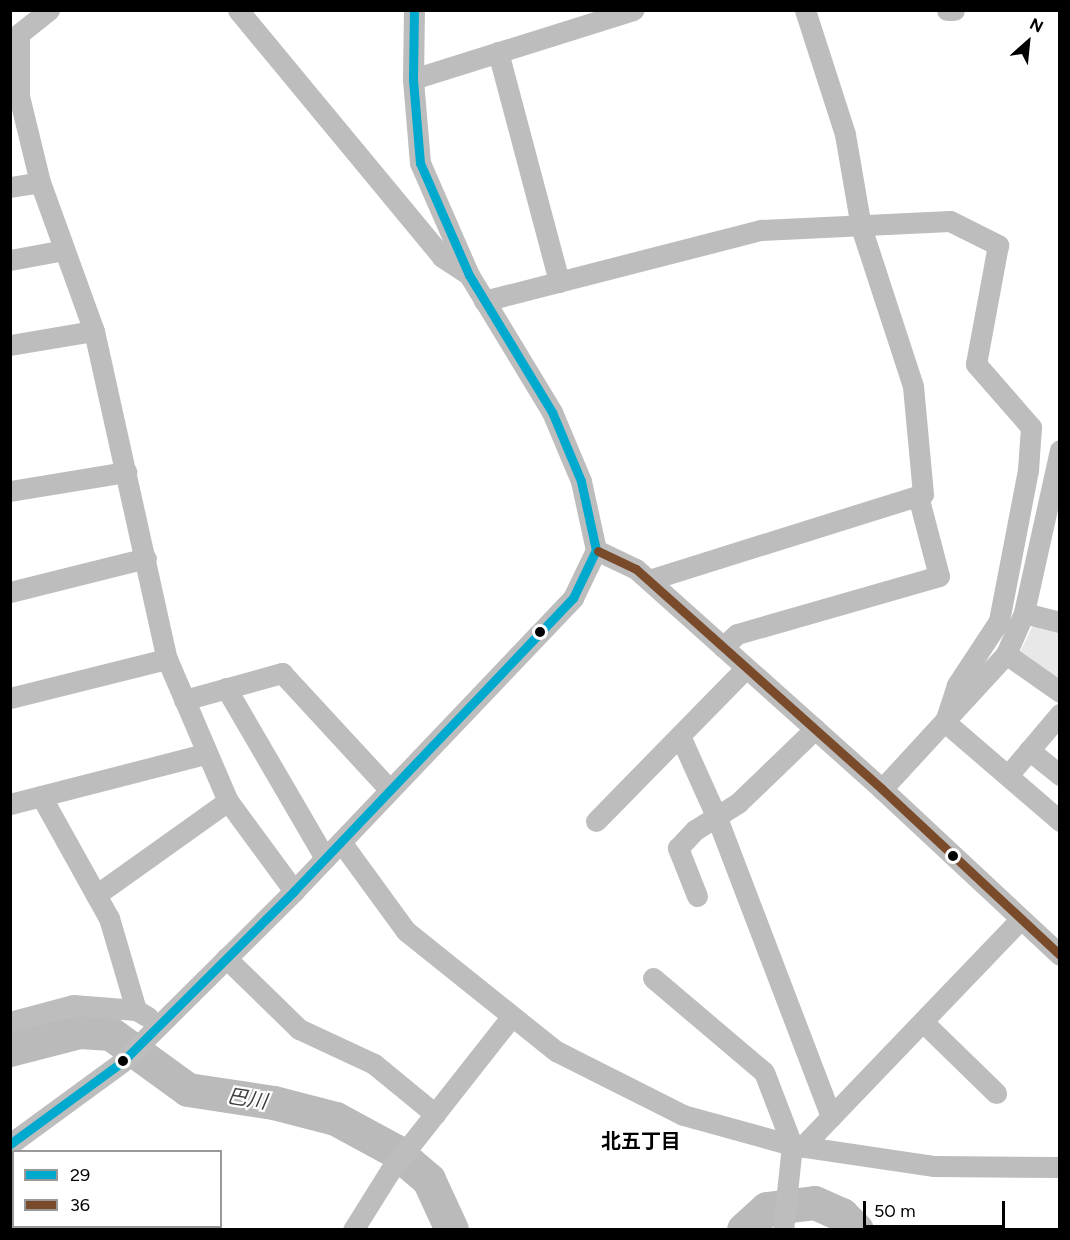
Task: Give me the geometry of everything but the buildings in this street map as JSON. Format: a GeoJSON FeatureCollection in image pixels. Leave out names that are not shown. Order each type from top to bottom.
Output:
{"type":"FeatureCollection","features":[{"type":"Feature","properties":{"kind":"street"},"geometry":{"type":"LineString","coordinates":[[49,10],[15,39],[19,96],[40,182],[94,331],[167,659],[205,754],[228,801],[294,891]]}},
{"type":"Feature","properties":{"kind":"street"},"geometry":{"type":"LineString","coordinates":[[237,10],[442,257],[469,275]]}},
{"type":"Feature","properties":{"kind":"street"},"geometry":{"type":"LineString","coordinates":[[10,1144],[122,1062],[294,891],[573,598],[596,550],[581,481],[552,412],[469,275],[420,163],[413,79],[414,10]]}},
{"type":"Feature","properties":{"kind":"street"},"geometry":{"type":"LineString","coordinates":[[413,79],[633,10]]}},
{"type":"Feature","properties":{"kind":"street"},"geometry":{"type":"LineString","coordinates":[[649,580],[923,494],[913,386],[861,227],[845,134],[805,10]]}},
{"type":"Feature","properties":{"kind":"street"},"geometry":{"type":"LineString","coordinates":[[947,10],[954,10]]}},
{"type":"Feature","properties":{"kind":"street"},"geometry":{"type":"LineString","coordinates":[[498,52],[559,282]]}},
{"type":"Feature","properties":{"kind":"street"},"geometry":{"type":"LineString","coordinates":[[10,187],[40,182]]}},
{"type":"Feature","properties":{"kind":"street"},"geometry":{"type":"LineString","coordinates":[[484,301],[761,230],[950,221],[998,245],[976,364],[1030,427],[1028,470],[999,621],[957,685],[945,722]]}},
{"type":"Feature","properties":{"kind":"street"},"geometry":{"type":"LineString","coordinates":[[10,260],[64,250]]}},
{"type":"Feature","properties":{"kind":"street"},"geometry":{"type":"LineString","coordinates":[[10,345],[94,331]]}},
{"type":"Feature","properties":{"kind":"street"},"geometry":{"type":"LineString","coordinates":[[882,789],[1006,654],[1024,613],[1052,519],[1059,450]]}},
{"type":"Feature","properties":{"kind":"street"},"geometry":{"type":"LineString","coordinates":[[10,491],[126,472]]}},
{"type":"Feature","properties":{"kind":"street"},"geometry":{"type":"LineString","coordinates":[[723,647],[738,634],[939,576],[918,496]]}},
{"type":"Feature","properties":{"kind":"street"},"geometry":{"type":"LineString","coordinates":[[596,550],[636,569],[649,580],[1059,952]]}},
{"type":"Feature","properties":{"kind":"street"},"geometry":{"type":"LineString","coordinates":[[10,592],[146,558]]}},
{"type":"Feature","properties":{"kind":"street"},"geometry":{"type":"LineString","coordinates":[[1024,613],[1059,622]]}},
{"type":"Feature","properties":{"kind":"street"},"geometry":{"type":"LineString","coordinates":[[1006,654],[1059,692]]}},
{"type":"Feature","properties":{"kind":"street"},"geometry":{"type":"LineString","coordinates":[[10,698],[167,659]]}},
{"type":"Feature","properties":{"kind":"street"},"geometry":{"type":"LineString","coordinates":[[597,821],[681,738],[746,668]]}},
{"type":"Feature","properties":{"kind":"street"},"geometry":{"type":"LineString","coordinates":[[184,700],[282,673],[390,790]]}},
{"type":"Feature","properties":{"kind":"street"},"geometry":{"type":"LineString","coordinates":[[226,688],[325,858]]}},
{"type":"Feature","properties":{"kind":"street"},"geometry":{"type":"LineString","coordinates":[[1015,767],[1059,714]]}},
{"type":"Feature","properties":{"kind":"street"},"geometry":{"type":"LineString","coordinates":[[945,722],[1059,821]]}},
{"type":"Feature","properties":{"kind":"street"},"geometry":{"type":"LineString","coordinates":[[696,896],[678,848],[695,830],[738,803],[815,729]]}},
{"type":"Feature","properties":{"kind":"street"},"geometry":{"type":"LineString","coordinates":[[681,738],[717,818],[831,1117]]}},
{"type":"Feature","properties":{"kind":"street"},"geometry":{"type":"LineString","coordinates":[[1029,750],[1059,775]]}},
{"type":"Feature","properties":{"kind":"street"},"geometry":{"type":"LineString","coordinates":[[10,804],[205,754]]}},
{"type":"Feature","properties":{"kind":"street"},"geometry":{"type":"LineString","coordinates":[[41,796],[109,918],[136,1010],[154,1028]]}},
{"type":"Feature","properties":{"kind":"street"},"geometry":{"type":"LineString","coordinates":[[96,895],[228,801]]}},
{"type":"Feature","properties":{"kind":"street"},"geometry":{"type":"LineString","coordinates":[[341,842],[406,931],[512,1016],[556,1051],[682,1115],[797,1146],[934,1166],[1059,1167]]}},
{"type":"Feature","properties":{"kind":"street"},"geometry":{"type":"LineString","coordinates":[[783,1225],[786,1193],[797,1146],[831,1117],[1021,919]]}},
{"type":"Feature","properties":{"kind":"street"},"geometry":{"type":"LineString","coordinates":[[226,958],[298,1029],[374,1064],[435,1114]]}},
{"type":"Feature","properties":{"kind":"street"},"geometry":{"type":"LineString","coordinates":[[653,978],[764,1072],[797,1146]]}},
{"type":"Feature","properties":{"kind":"street"},"geometry":{"type":"LineString","coordinates":[[10,1022],[73,1005],[136,1010]]}},
{"type":"Feature","properties":{"kind":"street"},"geometry":{"type":"LineString","coordinates":[[353,1230],[390,1171],[512,1016]]}},
{"type":"Feature","properties":{"kind":"street"},"geometry":{"type":"LineString","coordinates":[[922,1022],[996,1093]]}},
{"type":"Feature","properties":{"kind":"shaded area"},"geometry":{"type":"Polygon","coordinates":[[[1038,625],[1059,631],[1059,684],[1020,652],[1032,627],[1038,625]]]}},
{"type":"Feature","properties":{"kind":"waterway","name":"巴川"},"geometry":{"type":"LineString","coordinates":[[10,1050],[80,1032],[111,1034],[188,1090],[274,1103],[336,1119],[395,1151],[429,1180],[452,1230]]}},
{"type":"Feature","properties":{"kind":"waterway","name":"巴川"},"geometry":{"type":"LineString","coordinates":[[744,1230],[767,1209],[815,1203],[842,1215],[857,1230]]}},
{"type":"Feature","properties":{"kind":"transit line","name":"29"},"geometry":{"type":"LineString","coordinates":[[10,1144],[122,1062],[294,891],[573,598],[596,550],[581,481],[552,412],[469,275],[420,163],[413,79],[414,10]]}},
{"type":"Feature","properties":{"kind":"transit line","name":"36"},"geometry":{"type":"LineString","coordinates":[[598,551],[636,569],[882,789],[1060,955]]}},
{"type":"Feature","properties":{"kind":"district","name":"北五丁目"},"geometry":{"type":"Point","coordinates":[641,1141]}}]}
